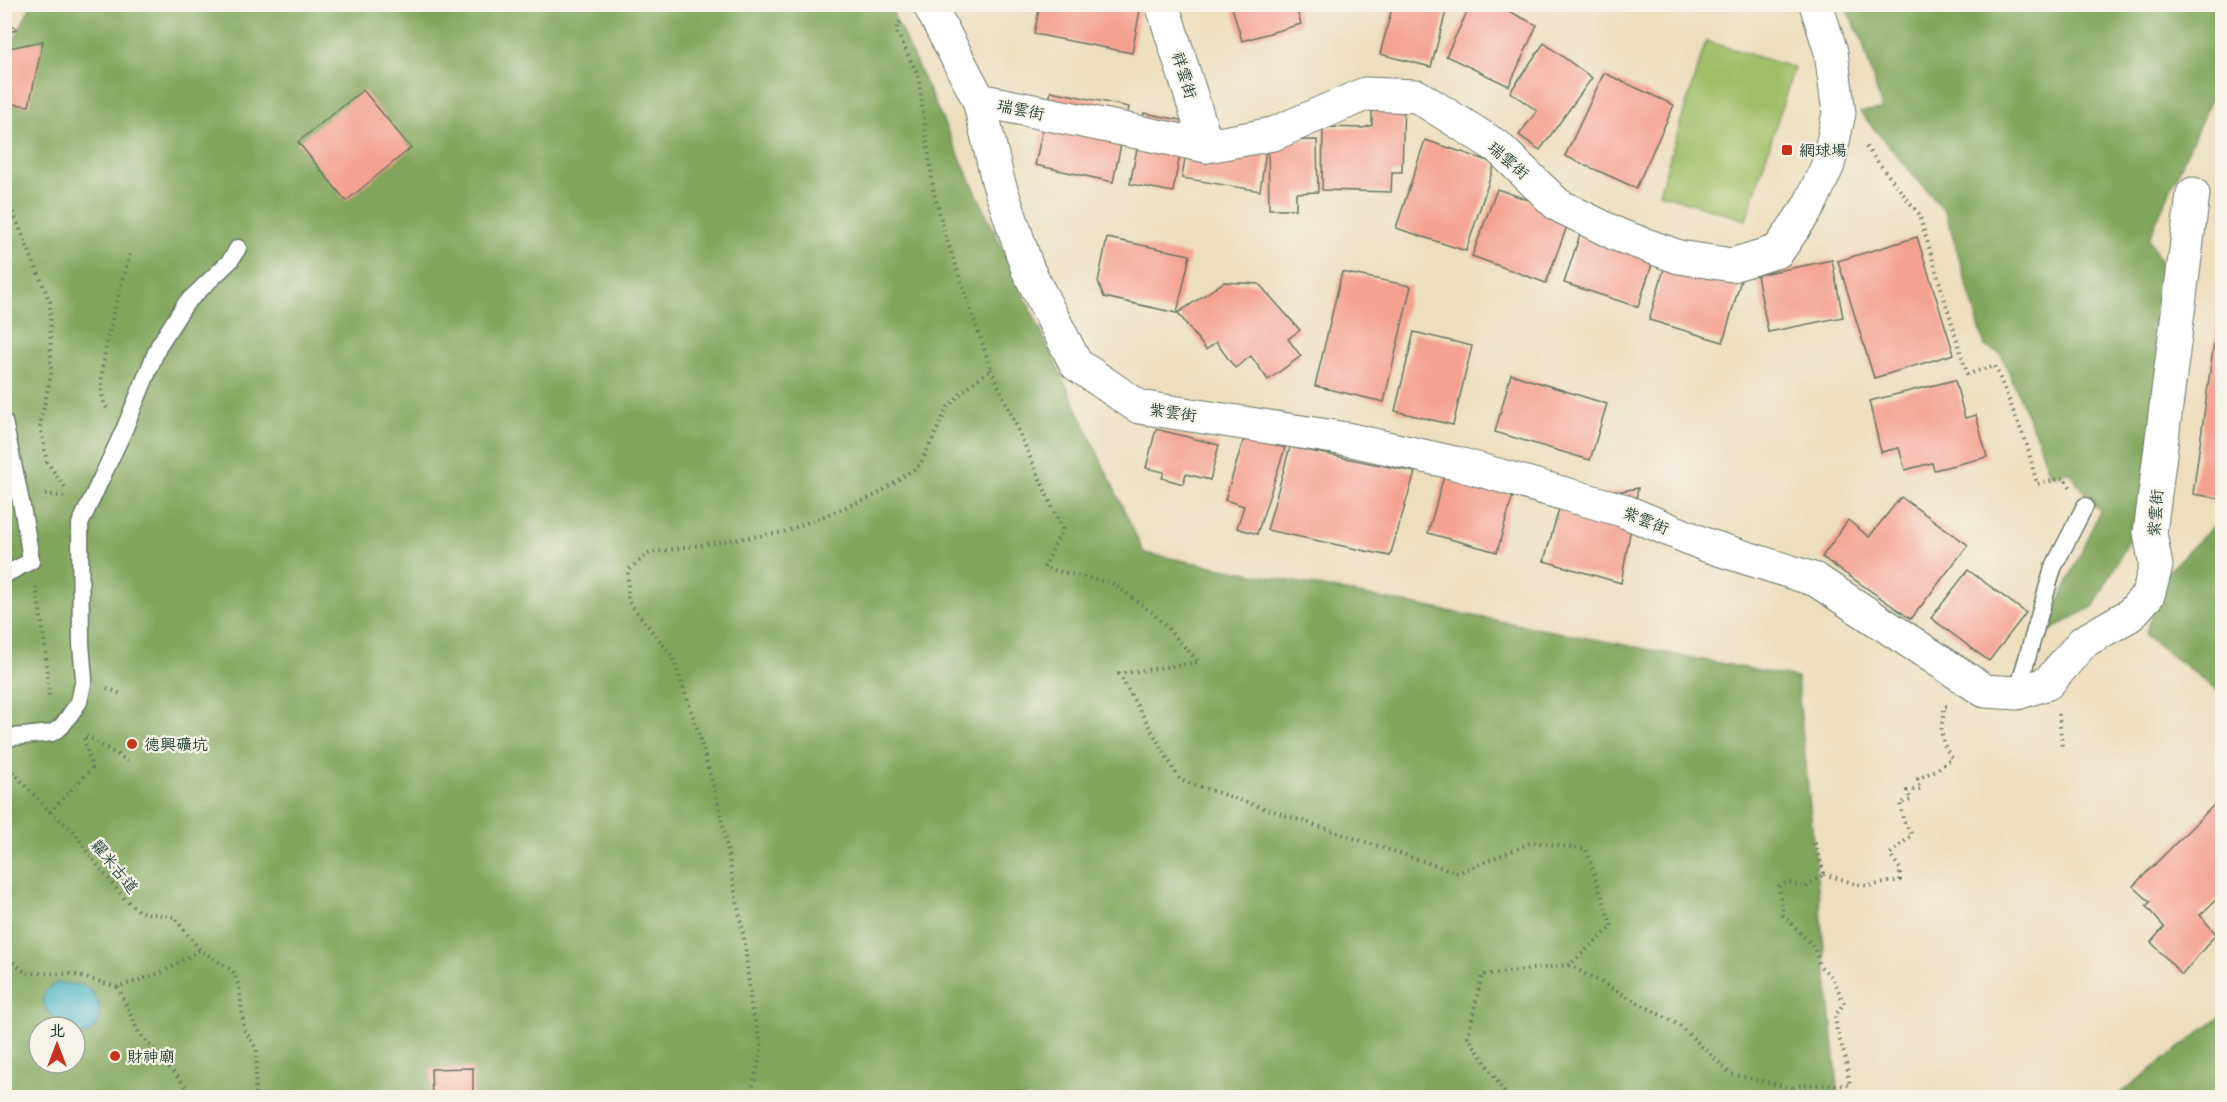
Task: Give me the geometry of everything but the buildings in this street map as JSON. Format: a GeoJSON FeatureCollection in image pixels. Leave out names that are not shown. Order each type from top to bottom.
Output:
{"type":"FeatureCollection","features":[{"type":"Feature","properties":{"kind":"street","name":"紫雲街"},"geometry":{"type":"LineString","coordinates":[[929,4],[979,100],[998,180],[1028,270],[1076,364],[1138,407],[1347,439],[1455,463],[1622,510],[1706,544],[1816,580],[1985,691],[2017,693],[2048,683],[2083,642],[2130,615],[2148,595],[2156,566],[2150,533],[2193,194]]}},
{"type":"Feature","properties":{"kind":"street","name":"祥雲街"},"geometry":{"type":"LineString","coordinates":[[1162,4],[1207,146]]}},
{"type":"Feature","properties":{"kind":"street","name":"瑞雲街"},"geometry":{"type":"LineString","coordinates":[[979,100],[1207,146],[1273,134],[1365,94],[1417,96],[1498,147],[1558,205],[1618,235],[1678,257],[1732,265],[1778,251],[1809,206],[1828,165],[1839,113],[1831,52],[1816,4]]}},
{"type":"Feature","properties":{"kind":"lane"},"geometry":{"type":"LineString","coordinates":[[4,738],[57,730],[78,702],[84,679],[81,644],[82,520],[165,336],[186,303],[230,261],[238,249]]}},
{"type":"Feature","properties":{"kind":"lane"},"geometry":{"type":"LineString","coordinates":[[4,422],[26,516],[31,561],[10,572]]}},
{"type":"Feature","properties":{"kind":"lane"},"geometry":{"type":"LineString","coordinates":[[2017,693],[2053,568],[2085,506]]}},
{"type":"Feature","properties":{"kind":"path"},"geometry":{"type":"LineString","coordinates":[[900,22],[897,32],[918,75],[934,194],[946,237],[991,369],[1062,529],[1044,568],[1112,583],[1153,613],[1199,662],[1119,674],[1180,780],[1458,873],[1533,842],[1586,849],[1612,927],[1569,965],[1482,975],[1468,1036],[1508,1098]]}},
{"type":"Feature","properties":{"kind":"path"},"geometry":{"type":"LineString","coordinates":[[1839,113],[1919,214],[1967,374],[1995,366],[2027,445],[2037,484],[2064,478],[2085,506]]}},
{"type":"Feature","properties":{"kind":"path"},"geometry":{"type":"LineString","coordinates":[[4,190],[50,302],[51,374],[40,425],[47,462],[82,520]]}},
{"type":"Feature","properties":{"kind":"path"},"geometry":{"type":"LineString","coordinates":[[124,430],[102,402],[103,359],[130,254]]}},
{"type":"Feature","properties":{"kind":"path"},"geometry":{"type":"LineString","coordinates":[[750,1098],[762,1047],[751,1007],[743,934],[719,806],[695,721],[672,656],[628,601],[628,570],[649,553],[784,532],[876,495],[920,465],[948,407],[963,391],[991,369]]}},
{"type":"Feature","properties":{"kind":"path"},"geometry":{"type":"LineString","coordinates":[[18,489],[64,497],[82,520]]}},
{"type":"Feature","properties":{"kind":"path"},"geometry":{"type":"LineString","coordinates":[[31,561],[45,642],[49,700],[57,730]]}},
{"type":"Feature","properties":{"kind":"path"},"geometry":{"type":"LineString","coordinates":[[83,734],[128,761]]}},
{"type":"Feature","properties":{"kind":"path"},"geometry":{"type":"LineString","coordinates":[[1824,874],[1869,886],[1900,880],[1900,869],[1890,854],[1912,836],[1903,820],[1900,803],[1911,800],[1907,790],[1921,789],[1918,779],[1936,770],[1952,758],[1946,749]]}},
{"type":"Feature","properties":{"kind":"path","name":"糶米古道"},"geometry":{"type":"LineString","coordinates":[[4,763],[50,812],[73,830],[124,898],[140,912],[174,917],[200,950],[233,971],[239,986],[244,1029],[257,1050],[255,1092],[257,1098]]}},
{"type":"Feature","properties":{"kind":"path"},"geometry":{"type":"LineString","coordinates":[[50,812],[92,768]]}},
{"type":"Feature","properties":{"kind":"path"},"geometry":{"type":"LineString","coordinates":[[1815,843],[1824,874]]}},
{"type":"Feature","properties":{"kind":"path"},"geometry":{"type":"LineString","coordinates":[[1569,965],[1679,1025],[1731,1074],[1792,1088],[1802,1085],[1850,1085],[1835,1016],[1844,1004],[1832,977],[1820,966],[1814,947],[1783,915],[1779,886],[1789,882],[1805,888],[1824,874]]}},
{"type":"Feature","properties":{"kind":"path"},"geometry":{"type":"LineString","coordinates":[[4,955],[26,973],[72,974],[118,987],[161,973],[200,950]]}},
{"type":"Feature","properties":{"kind":"path"},"geometry":{"type":"LineString","coordinates":[[118,987],[139,1033],[196,1098]]}},
{"type":"Feature","properties":{"kind":"path"},"geometry":{"type":"LineString","coordinates":[[1788,1098],[1792,1088]]}},
{"type":"Feature","properties":{"kind":"green space"},"geometry":{"type":"Polygon","coordinates":[[[31,5],[889,5],[1144,553],[1797,678],[1839,1097],[5,1098],[4,61],[31,5]]]}},
{"type":"Feature","properties":{"kind":"green space"},"geometry":{"type":"Polygon","coordinates":[[[1844,5],[2222,5],[2222,91],[2215,90],[2149,238],[2168,278],[2161,385],[2133,533],[2094,606],[2044,634],[2100,511],[2069,472],[2050,475],[2038,440],[2001,354],[1985,346],[1946,213],[1860,112],[1882,109],[1861,37],[1844,5]]]}},
{"type":"Feature","properties":{"kind":"green space"},"geometry":{"type":"Polygon","coordinates":[[[1706,41],[1794,68],[1746,220],[1659,193],[1706,41]]]}},
{"type":"Feature","properties":{"kind":"green space"},"geometry":{"type":"Polygon","coordinates":[[[2222,518],[2222,694],[2145,635],[2165,574],[2222,518]]]}},
{"type":"Feature","properties":{"kind":"green space"},"geometry":{"type":"Polygon","coordinates":[[[2222,1016],[2222,1097],[2115,1097],[2222,1016]]]}},
{"type":"Feature","properties":{"kind":"water"},"geometry":{"type":"Polygon","coordinates":[[[57,983],[82,985],[93,993],[99,1005],[99,1021],[90,1034],[87,1034],[87,1015],[50,1014],[43,1000],[46,990],[57,983]]]}},
{"type":"Feature","properties":{"kind":"place","name":"網球場"},"geometry":{"type":"Point","coordinates":[1787,150]}},
{"type":"Feature","properties":{"kind":"place","name":"德興礦坑"},"geometry":{"type":"Point","coordinates":[132,744]}},
{"type":"Feature","properties":{"kind":"place","name":"財神廟"},"geometry":{"type":"Point","coordinates":[115,1056]}}]}
